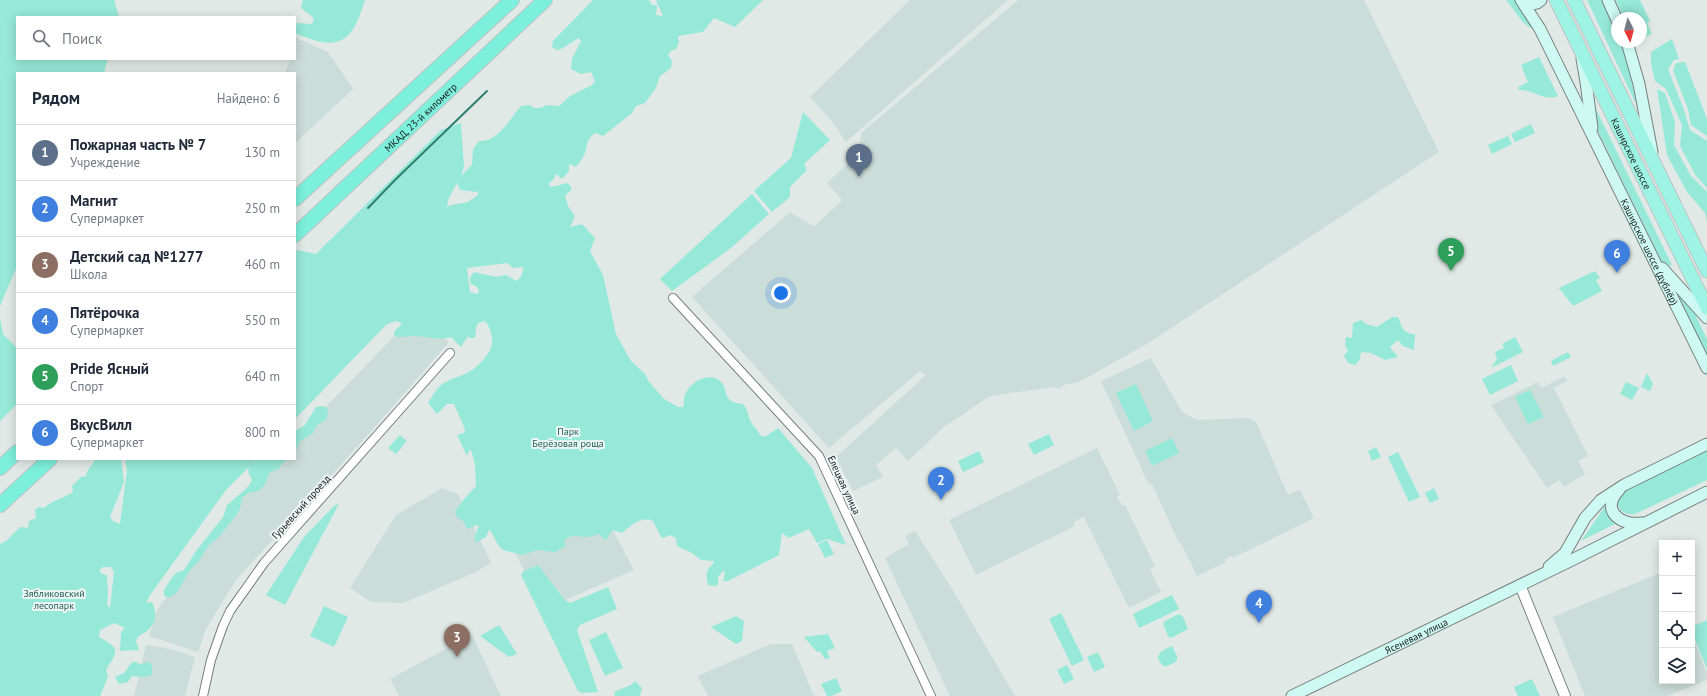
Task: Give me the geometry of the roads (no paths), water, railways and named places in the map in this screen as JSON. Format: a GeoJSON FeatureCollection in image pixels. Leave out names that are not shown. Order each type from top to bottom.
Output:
{"type":"FeatureCollection","features":[{"type":"Feature","properties":{"kind":"highway"},"geometry":{"type":"LineString","coordinates":[[296,198],[512,0]]}},
{"type":"Feature","properties":{"kind":"highway","name":"МКАД, 23-й километр"},"geometry":{"type":"LineString","coordinates":[[296,234],[545,0]]}},
{"type":"Feature","properties":{"kind":"highway"},"geometry":{"type":"LineString","coordinates":[[0,468],[16,453]]}},
{"type":"Feature","properties":{"kind":"highway"},"geometry":{"type":"LineString","coordinates":[[0,505],[49,460]]}},
{"type":"Feature","properties":{"kind":"main road"},"geometry":{"type":"LineString","coordinates":[[1524,3],[1537,3],[1540,0]]}},
{"type":"Feature","properties":{"kind":"main road","name":"Каширское шоссе"},"geometry":{"type":"LineString","coordinates":[[1556,0],[1707,308]]}},
{"type":"Feature","properties":{"kind":"main road","name":"Каширское шоссе"},"geometry":{"type":"LineString","coordinates":[[1574,0],[1707,271]]}},
{"type":"Feature","properties":{"kind":"main road"},"geometry":{"type":"LineString","coordinates":[[1608,0],[1613,12]]}},
{"type":"Feature","properties":{"kind":"main road","name":"Каширское шоссе (дублёр)"},"geometry":{"type":"LineString","coordinates":[[1524,3],[1536,22],[1707,368]]}},
{"type":"Feature","properties":{"kind":"main road"},"geometry":{"type":"LineString","coordinates":[[1629,48],[1639,84],[1654,163]]}},
{"type":"Feature","properties":{"kind":"main road"},"geometry":{"type":"LineString","coordinates":[[1581,50],[1593,136]]}},
{"type":"Feature","properties":{"kind":"main road"},"geometry":{"type":"LineString","coordinates":[[1653,259],[1707,318]]}},
{"type":"Feature","properties":{"kind":"main road","name":"Ясеневая улица"},"geometry":{"type":"LineString","coordinates":[[1541,575],[1565,553],[1585,518],[1601,500],[1624,485],[1707,444]]}},
{"type":"Feature","properties":{"kind":"main road"},"geometry":{"type":"LineString","coordinates":[[1624,485],[1612,501],[1611,508],[1616,517],[1632,524],[1646,523]]}},
{"type":"Feature","properties":{"kind":"main road","name":"Ясеневая улица"},"geometry":{"type":"LineString","coordinates":[[1292,696],[1541,575],[1707,492]]}},
{"type":"Feature","properties":{"kind":"street","name":"Елецкая улица"},"geometry":{"type":"LineString","coordinates":[[673,298],[819,456],[931,696]]}},
{"type":"Feature","properties":{"kind":"street","name":"Гурьевский проезд"},"geometry":{"type":"LineString","coordinates":[[203,696],[211,660],[225,621],[230,611],[260,569],[450,353]]}},
{"type":"Feature","properties":{"kind":"street"},"geometry":{"type":"LineString","coordinates":[[1520,585],[1565,696]]}},
{"type":"Feature","properties":{"kind":"waterway"},"geometry":{"type":"LineString","coordinates":[[368,208],[487,91]]}},
{"type":"Feature","properties":{"kind":"place","name":"Пожарная часть № 7"},"geometry":{"type":"Point","coordinates":[859,177]}},
{"type":"Feature","properties":{"kind":"place","name":"Pride Ясный"},"geometry":{"type":"Point","coordinates":[1451,271]}},
{"type":"Feature","properties":{"kind":"place","name":"ВкусВилл"},"geometry":{"type":"Point","coordinates":[1617,273]}},
{"type":"Feature","properties":{"kind":"place","name":"Магнит"},"geometry":{"type":"Point","coordinates":[941,500]}},
{"type":"Feature","properties":{"kind":"place","name":"Пятёрочка"},"geometry":{"type":"Point","coordinates":[1259,623]}},
{"type":"Feature","properties":{"kind":"place","name":"Детский сад №1277"},"geometry":{"type":"Point","coordinates":[457,657]}},
{"type":"Feature","properties":{"kind":"park label","name":"Парк Берёзовая роща"},"geometry":{"type":"Point","coordinates":[568,436]}},
{"type":"Feature","properties":{"kind":"park label","name":"Зябликовский лесопарк"},"geometry":{"type":"Point","coordinates":[54,598]}}]}
